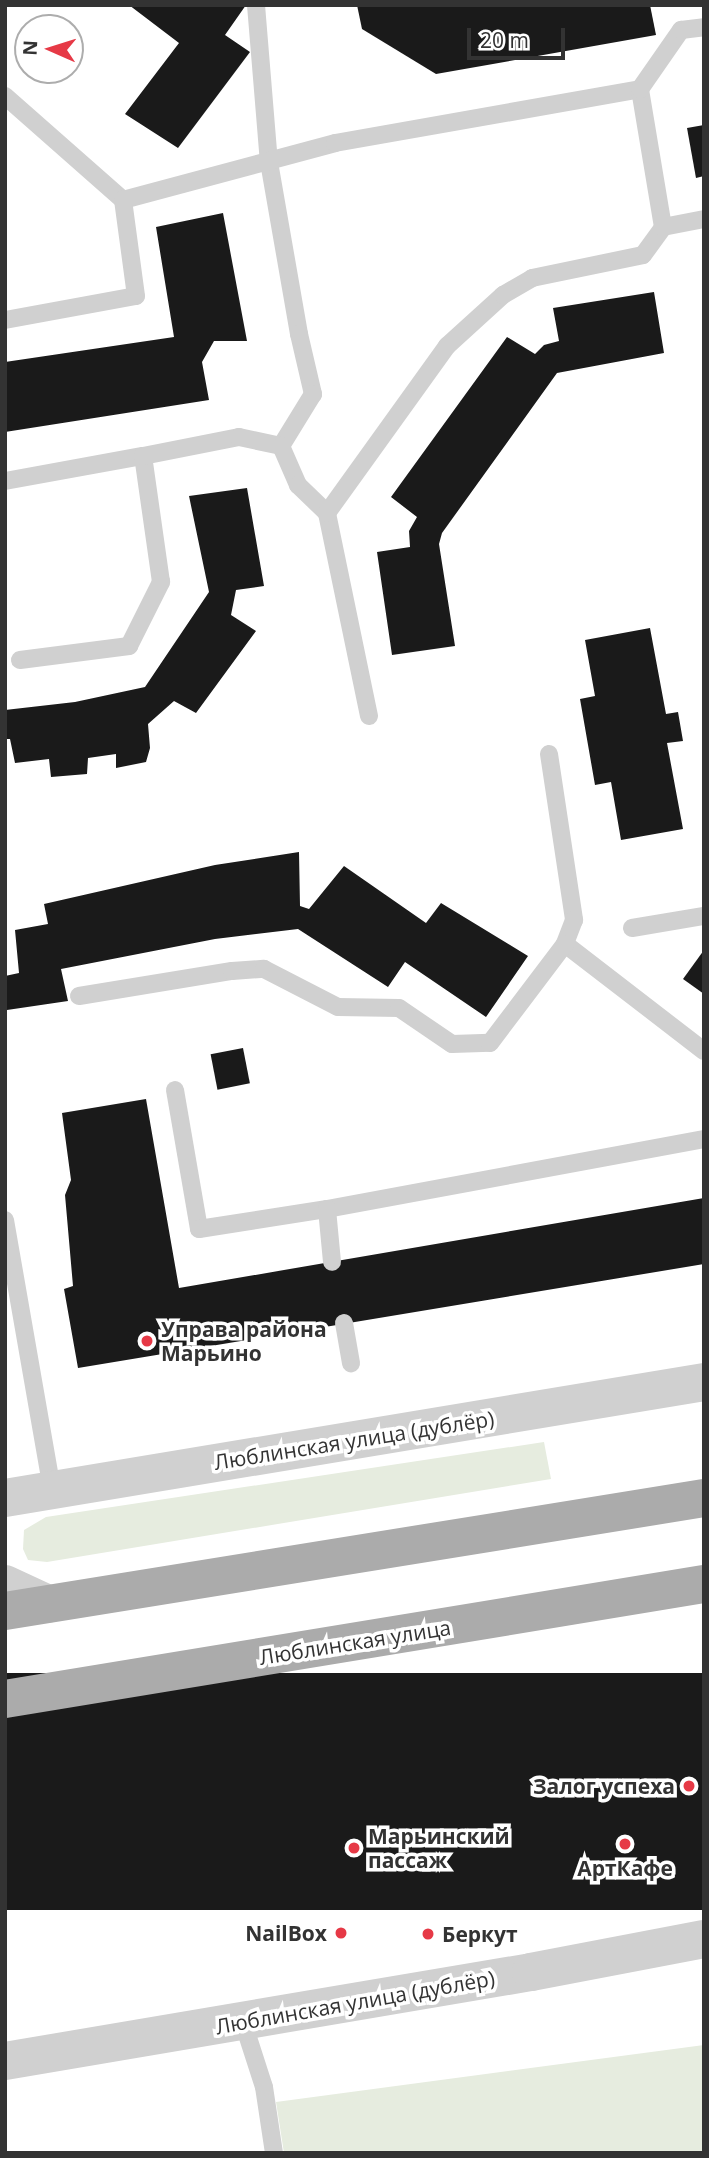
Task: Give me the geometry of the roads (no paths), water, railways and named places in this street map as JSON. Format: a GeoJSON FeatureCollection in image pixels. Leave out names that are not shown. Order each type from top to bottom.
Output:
{"type":"FeatureCollection","features":[{"type":"Feature","properties":{"kind":"main road"},"geometry":{"type":"LineString","coordinates":[[5,1611],[704,1498]]}},
{"type":"Feature","properties":{"kind":"main road","name":"Люблинская улица"},"geometry":{"type":"LineString","coordinates":[[5,1699],[704,1584]]}},
{"type":"Feature","properties":{"kind":"street","name":"Люблинская улица (дублёр)"},"geometry":{"type":"LineString","coordinates":[[5,1498],[704,1382]]}},
{"type":"Feature","properties":{"kind":"street"},"geometry":{"type":"LineString","coordinates":[[5,1584],[48,1604]]}},
{"type":"Feature","properties":{"kind":"street","name":"Люблинская улица (дублёр)"},"geometry":{"type":"LineString","coordinates":[[5,2061],[243,2022],[704,1939]]}},
{"type":"Feature","properties":{"kind":"lane"},"geometry":{"type":"LineString","coordinates":[[256,5],[270,162],[299,334],[313,394],[281,446]]}},
{"type":"Feature","properties":{"kind":"lane"},"geometry":{"type":"LineString","coordinates":[[663,227],[640,89],[681,30],[704,27]]}},
{"type":"Feature","properties":{"kind":"lane"},"geometry":{"type":"LineString","coordinates":[[123,200],[335,143],[640,89]]}},
{"type":"Feature","properties":{"kind":"lane"},"geometry":{"type":"LineString","coordinates":[[5,96],[123,200],[136,296],[5,320]]}},
{"type":"Feature","properties":{"kind":"lane"},"geometry":{"type":"LineString","coordinates":[[327,513],[447,346],[503,295],[532,278],[643,255],[663,227],[704,219]]}},
{"type":"Feature","properties":{"kind":"lane"},"geometry":{"type":"LineString","coordinates":[[5,481],[239,437],[281,446]]}},
{"type":"Feature","properties":{"kind":"lane"},"geometry":{"type":"LineString","coordinates":[[281,446],[298,485],[327,513],[369,716]]}},
{"type":"Feature","properties":{"kind":"lane"},"geometry":{"type":"LineString","coordinates":[[20,660],[130,646],[161,582],[143,456]]}},
{"type":"Feature","properties":{"kind":"lane"},"geometry":{"type":"LineString","coordinates":[[79,996],[232,971],[264,969],[338,1007],[399,1008],[452,1044],[490,1044],[565,944],[574,920],[549,754]]}},
{"type":"Feature","properties":{"kind":"lane"},"geometry":{"type":"LineString","coordinates":[[632,928],[704,916]]}},
{"type":"Feature","properties":{"kind":"lane"},"geometry":{"type":"LineString","coordinates":[[565,944],[704,1051]]}},
{"type":"Feature","properties":{"kind":"lane"},"geometry":{"type":"LineString","coordinates":[[175,1090],[199,1229],[327,1209],[704,1139]]}},
{"type":"Feature","properties":{"kind":"lane"},"geometry":{"type":"LineString","coordinates":[[327,1209],[332,1262]]}},
{"type":"Feature","properties":{"kind":"lane"},"geometry":{"type":"LineString","coordinates":[[5,1220],[52,1489]]}},
{"type":"Feature","properties":{"kind":"lane"},"geometry":{"type":"LineString","coordinates":[[344,1323],[351,1363]]}},
{"type":"Feature","properties":{"kind":"lane"},"geometry":{"type":"LineString","coordinates":[[243,2022],[264,2087],[274,2153]]}},
{"type":"Feature","properties":{"kind":"place","name":"Управа района Марьино"},"geometry":{"type":"Point","coordinates":[147,1341]}},
{"type":"Feature","properties":{"kind":"place","name":"Залог успеха"},"geometry":{"type":"Point","coordinates":[689,1786]}},
{"type":"Feature","properties":{"kind":"place","name":"АртКафе"},"geometry":{"type":"Point","coordinates":[625,1844]}},
{"type":"Feature","properties":{"kind":"place","name":"Марьинский пассаж"},"geometry":{"type":"Point","coordinates":[354,1848]}},
{"type":"Feature","properties":{"kind":"place","name":"NailBox"},"geometry":{"type":"Point","coordinates":[341,1933]}},
{"type":"Feature","properties":{"kind":"place","name":"Беркут"},"geometry":{"type":"Point","coordinates":[428,1934]}}]}
